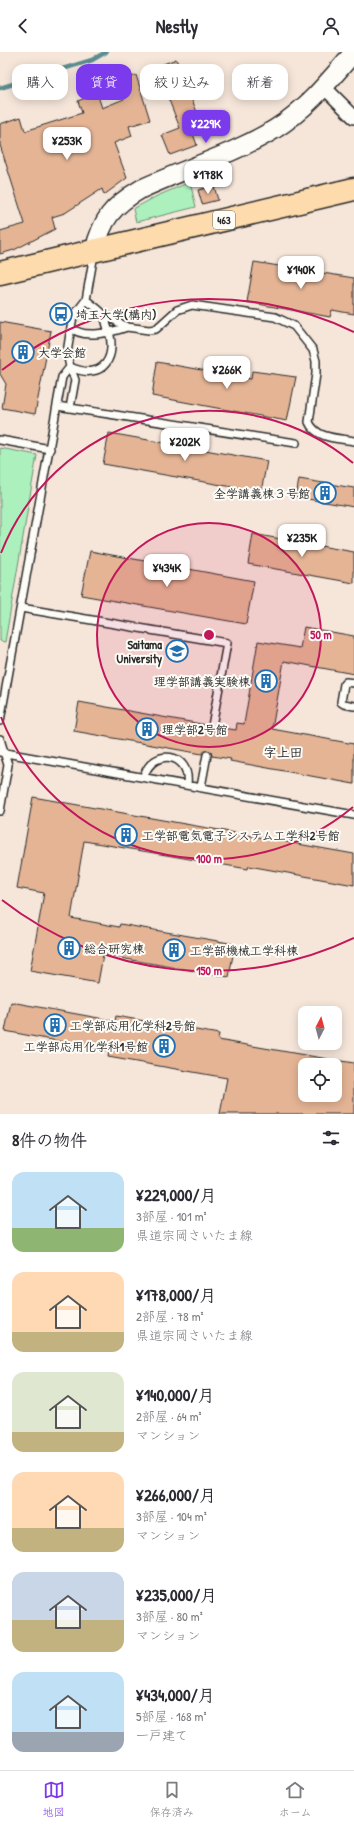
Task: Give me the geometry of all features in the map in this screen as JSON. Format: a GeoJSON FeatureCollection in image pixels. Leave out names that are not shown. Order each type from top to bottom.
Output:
{"type":"FeatureCollection","features":[{"type":"Feature","properties":{"kind":"highway","name":"463"},"geometry":{"type":"LineString","coordinates":[[0,273],[94,252],[354,189]]}},
{"type":"Feature","properties":{"kind":"main road"},"geometry":{"type":"LineString","coordinates":[[94,252],[104,222],[123,199],[170,175],[255,140],[291,118],[324,87],[354,52]]}},
{"type":"Feature","properties":{"kind":"street"},"geometry":{"type":"LineString","coordinates":[[324,87],[354,117]]}},
{"type":"Feature","properties":{"kind":"lane"},"geometry":{"type":"LineString","coordinates":[[70,408],[75,380],[67,353],[71,326],[73,317],[86,300],[94,252]]}},
{"type":"Feature","properties":{"kind":"lane"},"geometry":{"type":"LineString","coordinates":[[86,300],[103,314],[127,327],[148,330],[156,329],[177,310],[192,305],[275,317],[294,326],[313,350],[316,361],[316,374],[308,422],[311,427],[322,435],[354,441]]}},
{"type":"Feature","properties":{"kind":"lane"},"geometry":{"type":"LineString","coordinates":[[70,367],[84,371],[100,369],[111,354],[112,346],[110,333],[103,314]]}},
{"type":"Feature","properties":{"kind":"lane"},"geometry":{"type":"LineString","coordinates":[[71,326],[78,332],[110,333],[127,327]]}},
{"type":"Feature","properties":{"kind":"lane"},"geometry":{"type":"LineString","coordinates":[[0,721],[62,378],[70,367]]}},
{"type":"Feature","properties":{"kind":"lane"},"geometry":{"type":"LineString","coordinates":[[57,406],[296,443]]}},
{"type":"Feature","properties":{"kind":"lane"},"geometry":{"type":"LineString","coordinates":[[0,440],[50,449]]}},
{"type":"Feature","properties":{"kind":"lane"},"geometry":{"type":"LineString","coordinates":[[21,608],[227,643],[212,726]]}},
{"type":"Feature","properties":{"kind":"lane"},"geometry":{"type":"LineString","coordinates":[[354,683],[346,682],[344,684],[341,702],[354,706]]}},
{"type":"Feature","properties":{"kind":"lane"},"geometry":{"type":"LineString","coordinates":[[0,739],[2,752],[8,765],[0,811]]}},
{"type":"Feature","properties":{"kind":"lane"},"geometry":{"type":"LineString","coordinates":[[2,752],[144,776],[354,815]]}},
{"type":"Feature","properties":{"kind":"lane"},"geometry":{"type":"LineString","coordinates":[[201,787],[207,755]]}},
{"type":"Feature","properties":{"kind":"lane"},"geometry":{"type":"LineString","coordinates":[[144,776],[146,769],[153,761],[163,757],[170,758],[177,760],[185,767],[188,776],[187,784]]}},
{"type":"Feature","properties":{"kind":"green space"},"geometry":{"type":"Polygon","coordinates":[[[190,182],[196,207],[136,222],[133,209],[157,196],[190,182]]]}},
{"type":"Feature","properties":{"kind":"green space"},"geometry":{"type":"Polygon","coordinates":[[[0,448],[37,455],[5,642],[0,641],[0,448]]]}},
{"type":"Feature","properties":{"kind":"building"},"geometry":{"type":"Polygon","coordinates":[[[176,59],[178,64],[164,64],[176,59]]]}},
{"type":"Feature","properties":{"kind":"building"},"geometry":{"type":"Polygon","coordinates":[[[136,75],[140,88],[140,100],[144,100],[150,120],[129,126],[132,136],[114,143],[127,178],[104,195],[102,189],[65,213],[52,217],[55,229],[14,250],[0,254],[0,231],[25,224],[0,145],[0,124],[21,117],[25,131],[82,113],[78,101],[80,100],[99,100],[102,108],[122,100],[132,100],[132,77],[136,75]]]}},
{"type":"Feature","properties":{"kind":"building"},"geometry":{"type":"Polygon","coordinates":[[[169,100],[192,100],[204,130],[193,134],[197,145],[170,155],[162,135],[180,128],[169,100]]]}},
{"type":"Feature","properties":{"kind":"building"},"geometry":{"type":"Polygon","coordinates":[[[214,186],[218,200],[202,204],[198,190],[214,186]]]}},
{"type":"Feature","properties":{"kind":"building"},"geometry":{"type":"Polygon","coordinates":[[[254,262],[354,278],[354,314],[332,310],[330,317],[247,302],[254,262]]]}},
{"type":"Feature","properties":{"kind":"building","name":"大学会館"},"geometry":{"type":"Polygon","coordinates":[[[0,322],[51,331],[35,414],[2,408],[6,384],[0,374],[0,322]]]}},
{"type":"Feature","properties":{"kind":"building"},"geometry":{"type":"Polygon","coordinates":[[[157,362],[251,379],[252,371],[296,377],[287,421],[152,396],[157,362]]]}},
{"type":"Feature","properties":{"kind":"building"},"geometry":{"type":"Polygon","coordinates":[[[109,433],[267,461],[261,492],[103,464],[109,433]]]}},
{"type":"Feature","properties":{"kind":"building","name":"全学講義棟３号館"},"geometry":{"type":"Polygon","coordinates":[[[299,479],[354,488],[354,507],[296,497],[299,479]]]}},
{"type":"Feature","properties":{"kind":"building"},"geometry":{"type":"Polygon","coordinates":[[[253,534],[354,552],[354,583],[248,564],[253,534]]]}},
{"type":"Feature","properties":{"kind":"building"},"geometry":{"type":"Polygon","coordinates":[[[90,551],[254,581],[246,624],[81,595],[90,551]]]}},
{"type":"Feature","properties":{"kind":"building"},"geometry":{"type":"Polygon","coordinates":[[[304,627],[354,636],[354,674],[284,661],[272,729],[354,744],[354,784],[230,761],[231,759],[212,756],[211,752],[208,750],[202,754],[74,731],[79,702],[207,725],[209,730],[212,731],[217,727],[236,730],[237,723],[244,724],[258,641],[300,648],[304,627]]]}},
{"type":"Feature","properties":{"kind":"building"},"geometry":{"type":"Polygon","coordinates":[[[33,797],[354,854],[354,885],[249,866],[248,869],[84,841],[71,918],[119,927],[120,924],[235,944],[229,977],[103,955],[98,983],[30,971],[44,893],[17,888],[33,797]]]}},
{"type":"Feature","properties":{"kind":"building"},"geometry":{"type":"Polygon","coordinates":[[[11,1002],[115,1021],[116,1016],[219,1034],[218,1040],[322,1058],[298,1058],[298,1102],[342,1102],[342,1061],[354,1063],[354,1114],[220,1114],[227,1078],[108,1057],[109,1051],[5,1031],[11,1002]]]}},
{"type":"Feature","properties":{"kind":"waterway"},"geometry":{"type":"LineString","coordinates":[[0,88],[92,60],[106,52]]}},
{"type":"Feature","properties":{"kind":"place","name":"埼玉大学(構内)"},"geometry":{"type":"Point","coordinates":[61,314]}},
{"type":"Feature","properties":{"kind":"place","name":"大学会館"},"geometry":{"type":"Point","coordinates":[23,352]}},
{"type":"Feature","properties":{"kind":"place","name":"全学講義棟３号館"},"geometry":{"type":"Point","coordinates":[325,493]}},
{"type":"Feature","properties":{"kind":"place","name":"Saitama University"},"geometry":{"type":"Point","coordinates":[177,651]}},
{"type":"Feature","properties":{"kind":"place","name":"理学部講義実験棟"},"geometry":{"type":"Point","coordinates":[266,681]}},
{"type":"Feature","properties":{"kind":"place","name":"理学部2号館"},"geometry":{"type":"Point","coordinates":[147,729]}},
{"type":"Feature","properties":{"kind":"place","name":"工学部電気電子システム工学科2号館"},"geometry":{"type":"Point","coordinates":[126,835]}},
{"type":"Feature","properties":{"kind":"place","name":"総合研究棟"},"geometry":{"type":"Point","coordinates":[69,948]}},
{"type":"Feature","properties":{"kind":"place","name":"工学部機械工学科棟"},"geometry":{"type":"Point","coordinates":[174,950]}},
{"type":"Feature","properties":{"kind":"place","name":"工学部応用化学科2号館"},"geometry":{"type":"Point","coordinates":[55,1025]}},
{"type":"Feature","properties":{"kind":"place","name":"工学部応用化学科1号館"},"geometry":{"type":"Point","coordinates":[164,1046]}},
{"type":"Feature","properties":{"kind":"district","name":"字上田"},"geometry":{"type":"Point","coordinates":[283,752]}}]}
